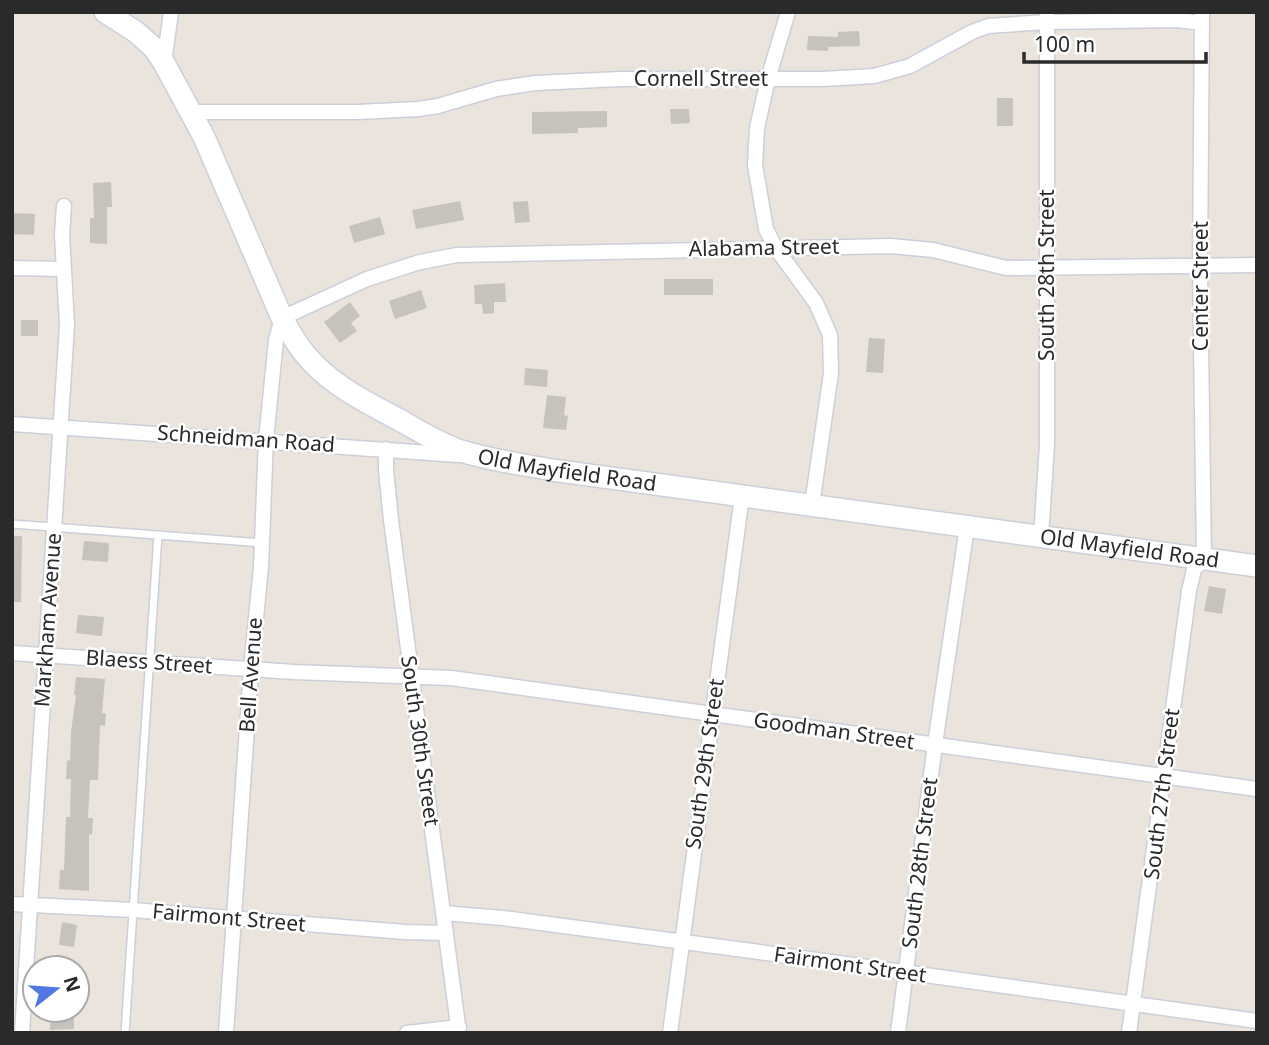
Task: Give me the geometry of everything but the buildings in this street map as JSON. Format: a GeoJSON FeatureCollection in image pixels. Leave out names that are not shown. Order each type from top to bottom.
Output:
{"type":"FeatureCollection","features":[{"type":"Feature","properties":{"kind":"main road","name":"Old Mayfield Road"},"geometry":{"type":"LineString","coordinates":[[105,12],[136,32],[153,48],[164,64],[204,136],[282,318],[298,345],[331,379],[435,440],[480,456],[552,470],[1257,566]]}},
{"type":"Feature","properties":{"kind":"street"},"geometry":{"type":"LineString","coordinates":[[164,64],[171,12]]}},
{"type":"Feature","properties":{"kind":"street"},"geometry":{"type":"LineString","coordinates":[[788,12],[768,79],[758,128],[755,165],[763,219],[775,247],[816,303],[830,335],[831,373],[812,505]]}},
{"type":"Feature","properties":{"kind":"street","name":"Cornell Street"},"geometry":{"type":"LineString","coordinates":[[191,112],[406,109],[438,106],[496,89],[535,83],[620,79],[823,79],[874,76],[910,66],[988,26],[1046,17],[1177,20],[1202,18]]}},
{"type":"Feature","properties":{"kind":"street","name":"South 28th Street"},"geometry":{"type":"LineString","coordinates":[[1041,537],[1047,467],[1046,17]]}},
{"type":"Feature","properties":{"kind":"street","name":"Center Street"},"geometry":{"type":"LineString","coordinates":[[1202,18],[1200,265],[1204,560]]}},
{"type":"Feature","properties":{"kind":"street","name":"Markham Avenue"},"geometry":{"type":"LineString","coordinates":[[22,1033],[62,426],[67,326],[62,234],[64,206]]}},
{"type":"Feature","properties":{"kind":"street","name":"Alabama Street"},"geometry":{"type":"LineString","coordinates":[[282,318],[367,279],[420,262],[457,255],[775,247],[912,247],[990,265],[1046,268],[1257,265]]}},
{"type":"Feature","properties":{"kind":"street"},"geometry":{"type":"LineString","coordinates":[[12,268],[63,269]]}},
{"type":"Feature","properties":{"kind":"street","name":"Bell Avenue"},"geometry":{"type":"LineString","coordinates":[[226,1033],[262,542],[266,440],[276,340],[282,318]]}},
{"type":"Feature","properties":{"kind":"street","name":"Schneidman Road"},"geometry":{"type":"LineString","coordinates":[[12,424],[480,456]]}},
{"type":"Feature","properties":{"kind":"street","name":"South 30th Street"},"geometry":{"type":"LineString","coordinates":[[386,449],[391,520],[459,1030]]}},
{"type":"Feature","properties":{"kind":"street","name":"South 29th Street"},"geometry":{"type":"LineString","coordinates":[[670,1033],[742,496]]}},
{"type":"Feature","properties":{"kind":"street","name":"South 28th Street"},"geometry":{"type":"LineString","coordinates":[[898,1033],[967,527]]}},
{"type":"Feature","properties":{"kind":"street","name":"South 27th Street"},"geometry":{"type":"LineString","coordinates":[[1129,1033],[1189,591],[1194,569],[1204,560]]}},
{"type":"Feature","properties":{"kind":"street","name":"Blaess Street"},"geometry":{"type":"LineString","coordinates":[[12,653],[371,676],[411,675]]}},
{"type":"Feature","properties":{"kind":"street","name":"Goodman Street"},"geometry":{"type":"LineString","coordinates":[[411,675],[451,678],[1257,789]]}},
{"type":"Feature","properties":{"kind":"street","name":"Fairmont Street"},"geometry":{"type":"LineString","coordinates":[[12,904],[446,933]]}},
{"type":"Feature","properties":{"kind":"street","name":"Fairmont Street"},"geometry":{"type":"LineString","coordinates":[[443,913],[503,918],[1257,1021]]}},
{"type":"Feature","properties":{"kind":"street"},"geometry":{"type":"LineString","coordinates":[[407,1033],[459,1030]]}},
{"type":"Feature","properties":{"kind":"lane"},"geometry":{"type":"LineString","coordinates":[[12,524],[262,542]]}},
{"type":"Feature","properties":{"kind":"lane"},"geometry":{"type":"LineString","coordinates":[[125,1033],[158,535]]}}]}
